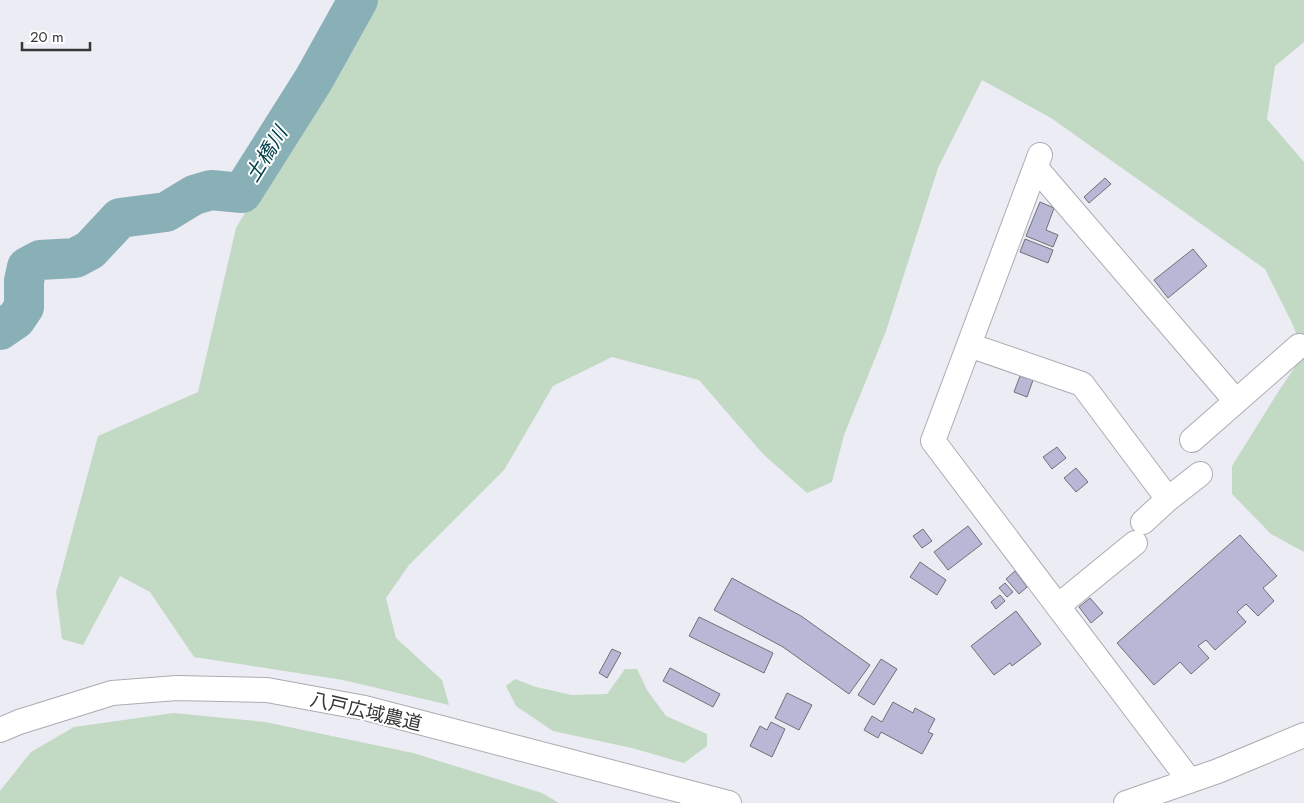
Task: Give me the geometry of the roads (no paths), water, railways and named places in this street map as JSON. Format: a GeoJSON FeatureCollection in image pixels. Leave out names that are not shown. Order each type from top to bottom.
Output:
{"type":"FeatureCollection","features":[{"type":"Feature","properties":{"kind":"street"},"geometry":{"type":"LineString","coordinates":[[1190,781],[932,441],[1038,161],[1236,400]]}},
{"type":"Feature","properties":{"kind":"street"},"geometry":{"type":"LineString","coordinates":[[969,345],[1082,384],[1168,499]]}},
{"type":"Feature","properties":{"kind":"street"},"geometry":{"type":"LineString","coordinates":[[1192,440],[1299,346]]}},
{"type":"Feature","properties":{"kind":"street"},"geometry":{"type":"LineString","coordinates":[[1058,606],[1139,533],[1168,499],[1200,474]]}},
{"type":"Feature","properties":{"kind":"street","name":"八戸広域農道"},"geometry":{"type":"LineString","coordinates":[[0,730],[19,722],[112,693],[177,688],[267,690],[365,708],[729,803]]}},
{"type":"Feature","properties":{"kind":"street"},"geometry":{"type":"LineString","coordinates":[[1126,803],[1190,781],[1304,734]]}},
{"type":"Feature","properties":{"kind":"waterway","name":"土橋川"},"geometry":{"type":"LineString","coordinates":[[0,330],[16,319],[24,307],[24,281],[27,267],[40,260],[75,258],[90,250],[120,218],[166,212],[194,195],[211,190],[242,193],[314,79],[358,0]]}}]}
